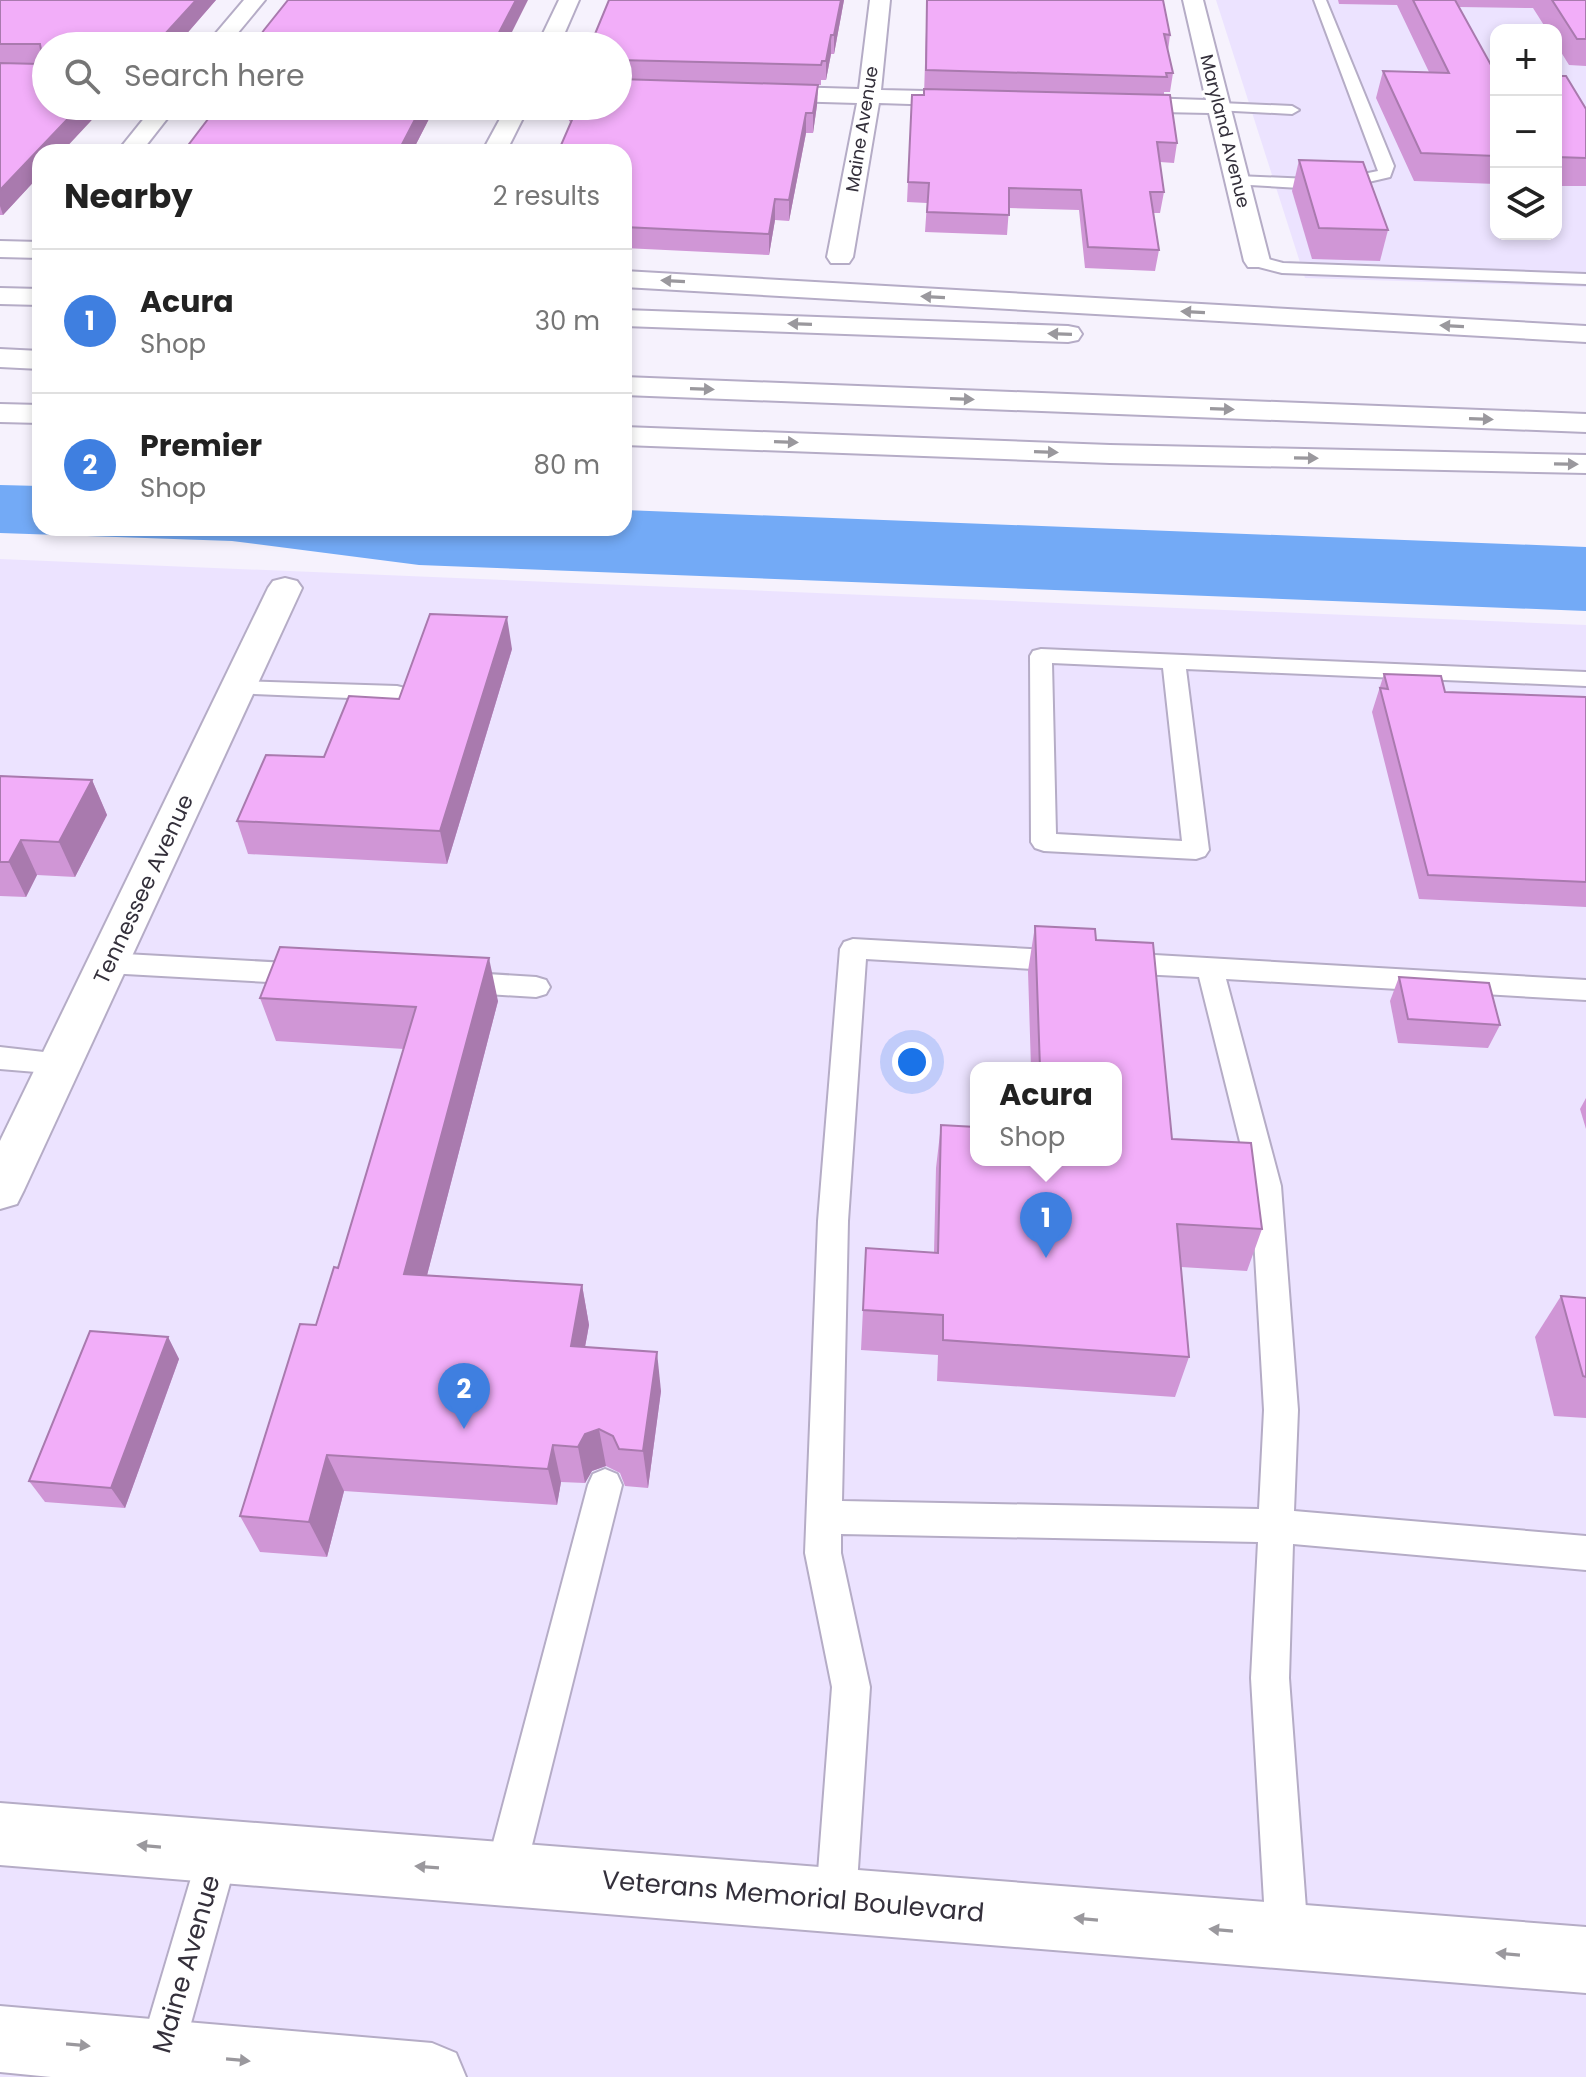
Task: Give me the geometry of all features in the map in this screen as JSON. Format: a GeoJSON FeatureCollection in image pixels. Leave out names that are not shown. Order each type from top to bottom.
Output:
{"type":"FeatureCollection","features":[{"type":"Feature","properties":{"kind":"main road"},"geometry":{"type":"LineString","coordinates":[[228,32],[255,0]]}},
{"type":"Feature","properties":{"kind":"main road"},"geometry":{"type":"LineString","coordinates":[[554,32],[569,0]]}},
{"type":"Feature","properties":{"kind":"main road","name":"Maine Avenue"},"geometry":{"type":"LineString","coordinates":[[840,257],[869,96],[880,0]]}},
{"type":"Feature","properties":{"kind":"main road","name":"Maryland Avenue"},"geometry":{"type":"LineString","coordinates":[[1193,0],[1257,261]]}},
{"type":"Feature","properties":{"kind":"main road"},"geometry":{"type":"LineString","coordinates":[[728,92],[996,100]]}},
{"type":"Feature","properties":{"kind":"main road"},"geometry":{"type":"LineString","coordinates":[[1092,103],[1220,107]]}},
{"type":"Feature","properties":{"kind":"main road"},"geometry":{"type":"LineString","coordinates":[[135,144],[155,120]]}},
{"type":"Feature","properties":{"kind":"main road"},"geometry":{"type":"LineString","coordinates":[[498,144],[511,120]]}},
{"type":"Feature","properties":{"kind":"main road"},"geometry":{"type":"LineString","coordinates":[[0,249],[32,250]]}},
{"type":"Feature","properties":{"kind":"main road"},"geometry":{"type":"LineString","coordinates":[[632,279],[1586,334]]}},
{"type":"Feature","properties":{"kind":"main road"},"geometry":{"type":"LineString","coordinates":[[0,296],[32,297]]}},
{"type":"Feature","properties":{"kind":"main road"},"geometry":{"type":"LineString","coordinates":[[632,318],[1101,335]]}},
{"type":"Feature","properties":{"kind":"main road"},"geometry":{"type":"LineString","coordinates":[[1197,338],[1586,350]]}},
{"type":"Feature","properties":{"kind":"main road"},"geometry":{"type":"LineString","coordinates":[[0,361],[32,362]]}},
{"type":"Feature","properties":{"kind":"main road"},"geometry":{"type":"LineString","coordinates":[[632,386],[1586,423]]}},
{"type":"Feature","properties":{"kind":"main road"},"geometry":{"type":"LineString","coordinates":[[0,413],[32,414]]}},
{"type":"Feature","properties":{"kind":"main road"},"geometry":{"type":"LineString","coordinates":[[632,436],[1110,454],[1586,464]]}},
{"type":"Feature","properties":{"kind":"main road","name":"Tennessee Avenue"},"geometry":{"type":"LineString","coordinates":[[0,1190],[285,588]]}},
{"type":"Feature","properties":{"kind":"main road","name":"Veterans Memorial Boulevard"},"geometry":{"type":"LineString","coordinates":[[0,1834],[1586,1960]]}},
{"type":"Feature","properties":{"kind":"main road"},"geometry":{"type":"LineString","coordinates":[[0,2039],[157,2065],[432,2077]]}},
{"type":"Feature","properties":{"kind":"lane"},"geometry":{"type":"LineString","coordinates":[[1237,181],[1334,185],[1385,174],[1386,166],[1320,0]]}},
{"type":"Feature","properties":{"kind":"lane"},"geometry":{"type":"LineString","coordinates":[[1220,107],[1292,110]]}},
{"type":"Feature","properties":{"kind":"lane"},"geometry":{"type":"LineString","coordinates":[[1257,261],[1282,268],[1586,279]]}},
{"type":"Feature","properties":{"kind":"lane"},"geometry":{"type":"LineString","coordinates":[[1174,663],[1196,850],[1044,842],[1041,656],[1586,679]]}},
{"type":"Feature","properties":{"kind":"lane"},"geometry":{"type":"LineString","coordinates":[[238,688],[397,693]]}},
{"type":"Feature","properties":{"kind":"lane"},"geometry":{"type":"LineString","coordinates":[[836,1899],[851,1687],[823,1553],[833,1221],[853,949],[1586,990]]}},
{"type":"Feature","properties":{"kind":"lane"},"geometry":{"type":"LineString","coordinates":[[107,963],[333,976]]}},
{"type":"Feature","properties":{"kind":"lane"},"geometry":{"type":"LineString","coordinates":[[1210,968],[1266,1186],[1281,1410],[1270,1678],[1287,1936]]}},
{"type":"Feature","properties":{"kind":"lane"},"geometry":{"type":"LineString","coordinates":[[427,981],[536,987]]}},
{"type":"Feature","properties":{"kind":"lane"},"geometry":{"type":"LineString","coordinates":[[0,1058],[60,1063]]}},
{"type":"Feature","properties":{"kind":"lane"},"geometry":{"type":"LineString","coordinates":[[505,1873],[605,1485]]}},
{"type":"Feature","properties":{"kind":"lane"},"geometry":{"type":"LineString","coordinates":[[824,1517],[1278,1526],[1586,1553]]}},
{"type":"Feature","properties":{"kind":"lane","name":"Maine Avenue"},"geometry":{"type":"LineString","coordinates":[[157,2065],[219,1851]]}},
{"type":"Feature","properties":{"kind":"shaded area"},"geometry":{"type":"Polygon","coordinates":[[[1216,0],[1586,0],[1586,287],[1305,278],[1216,0]]]}},
{"type":"Feature","properties":{"kind":"shaded area"},"geometry":{"type":"Polygon","coordinates":[[[0,559],[1586,625],[1586,2077],[0,2077],[0,559]]]}},
{"type":"Feature","properties":{"kind":"water"},"geometry":{"type":"Polygon","coordinates":[[[0,485],[32,486],[32,534],[0,533],[0,485]]]}},
{"type":"Feature","properties":{"kind":"water"},"geometry":{"type":"Polygon","coordinates":[[[632,510],[1586,547],[1586,611],[419,565],[232,541],[87,536],[632,536],[632,510]]]}},
{"type":"Feature","properties":{"kind":"building"},"geometry":{"type":"Polygon","coordinates":[[[0,0],[196,0],[167,32],[32,32],[32,44],[0,44],[0,0]]]}},
{"type":"Feature","properties":{"kind":"building"},"geometry":{"type":"Polygon","coordinates":[[[288,0],[516,0],[499,32],[263,32],[288,0]]]}},
{"type":"Feature","properties":{"kind":"building"},"geometry":{"type":"Polygon","coordinates":[[[609,0],[841,0],[826,61],[822,61],[821,65],[632,60],[632,32],[596,32],[609,0]]]}},
{"type":"Feature","properties":{"kind":"building"},"geometry":{"type":"Polygon","coordinates":[[[927,0],[1163,0],[1170,35],[1164,34],[1173,73],[1166,73],[1167,77],[926,70],[927,0]]]}},
{"type":"Feature","properties":{"kind":"building"},"geometry":{"type":"Polygon","coordinates":[[[1413,0],[1455,0],[1490,63],[1490,156],[1421,153],[1383,71],[1449,73],[1413,0]]]}},
{"type":"Feature","properties":{"kind":"building"},"geometry":{"type":"Polygon","coordinates":[[[1552,0],[1586,0],[1586,39],[1577,39],[1552,0]]]}},
{"type":"Feature","properties":{"kind":"building"},"geometry":{"type":"Polygon","coordinates":[[[0,63],[32,64],[32,120],[67,120],[44,144],[32,144],[32,156],[0,190],[0,63]]]}},
{"type":"Feature","properties":{"kind":"building"},"geometry":{"type":"Polygon","coordinates":[[[1562,76],[1566,76],[1586,109],[1586,158],[1562,157],[1562,76]]]}},
{"type":"Feature","properties":{"kind":"building"},"geometry":{"type":"Polygon","coordinates":[[[632,79],[818,85],[813,113],[806,113],[789,200],[775,199],[769,234],[632,227],[632,144],[561,144],[572,120],[632,120],[632,79]]]}},
{"type":"Feature","properties":{"kind":"building"},"geometry":{"type":"Polygon","coordinates":[[[924,89],[1170,95],[1177,143],[1157,142],[1164,192],[1150,192],[1159,250],[1088,247],[1081,190],[1009,188],[1009,215],[927,212],[929,183],[908,182],[912,95],[924,95],[924,89]]]}},
{"type":"Feature","properties":{"kind":"building"},"geometry":{"type":"Polygon","coordinates":[[[207,120],[415,120],[402,144],[189,144],[207,120]]]}},
{"type":"Feature","properties":{"kind":"building"},"geometry":{"type":"Polygon","coordinates":[[[1299,160],[1363,162],[1388,230],[1319,228],[1299,160]]]}},
{"type":"Feature","properties":{"kind":"building"},"geometry":{"type":"Polygon","coordinates":[[[430,614],[507,617],[440,831],[237,821],[266,755],[324,757],[349,696],[399,699],[430,614]]]}},
{"type":"Feature","properties":{"kind":"building"},"geometry":{"type":"Polygon","coordinates":[[[1384,674],[1441,676],[1445,692],[1586,697],[1586,882],[1428,875],[1380,688],[1388,689],[1384,674]]]}},
{"type":"Feature","properties":{"kind":"building"},"geometry":{"type":"Polygon","coordinates":[[[0,776],[92,780],[59,842],[21,840],[9,862],[0,862],[0,776]]]}},
{"type":"Feature","properties":{"kind":"building"},"geometry":{"type":"Polygon","coordinates":[[[1035,926],[1095,929],[1096,940],[1153,943],[1172,1139],[1251,1143],[1262,1229],[1177,1224],[1189,1357],[943,1340],[943,1315],[863,1310],[866,1248],[938,1253],[941,1125],[970,1127],[970,1166],[1122,1166],[1122,1062],[1040,1062],[1035,926]]]}},
{"type":"Feature","properties":{"kind":"building"},"geometry":{"type":"Polygon","coordinates":[[[280,947],[489,958],[404,1274],[582,1285],[571,1346],[657,1352],[643,1451],[619,1449],[613,1436],[599,1429],[585,1434],[578,1447],[553,1445],[548,1469],[327,1455],[309,1522],[240,1516],[300,1324],[316,1325],[334,1267],[338,1268],[416,1007],[260,998],[280,947]]]}},
{"type":"Feature","properties":{"kind":"building"},"geometry":{"type":"Polygon","coordinates":[[[1399,977],[1489,983],[1500,1025],[1408,1019],[1399,977]]]}},
{"type":"Feature","properties":{"kind":"building"},"geometry":{"type":"Polygon","coordinates":[[[1561,1296],[1586,1298],[1586,1377],[1583,1376],[1561,1296]]]}},
{"type":"Feature","properties":{"kind":"building"},"geometry":{"type":"Polygon","coordinates":[[[90,1331],[168,1337],[111,1488],[29,1481],[90,1331]]]}},
{"type":"Feature","properties":{"kind":"place","name":"Acura"},"geometry":{"type":"Point","coordinates":[1046,1258]}},
{"type":"Feature","properties":{"kind":"place","name":"Premier"},"geometry":{"type":"Point","coordinates":[464,1429]}}]}
